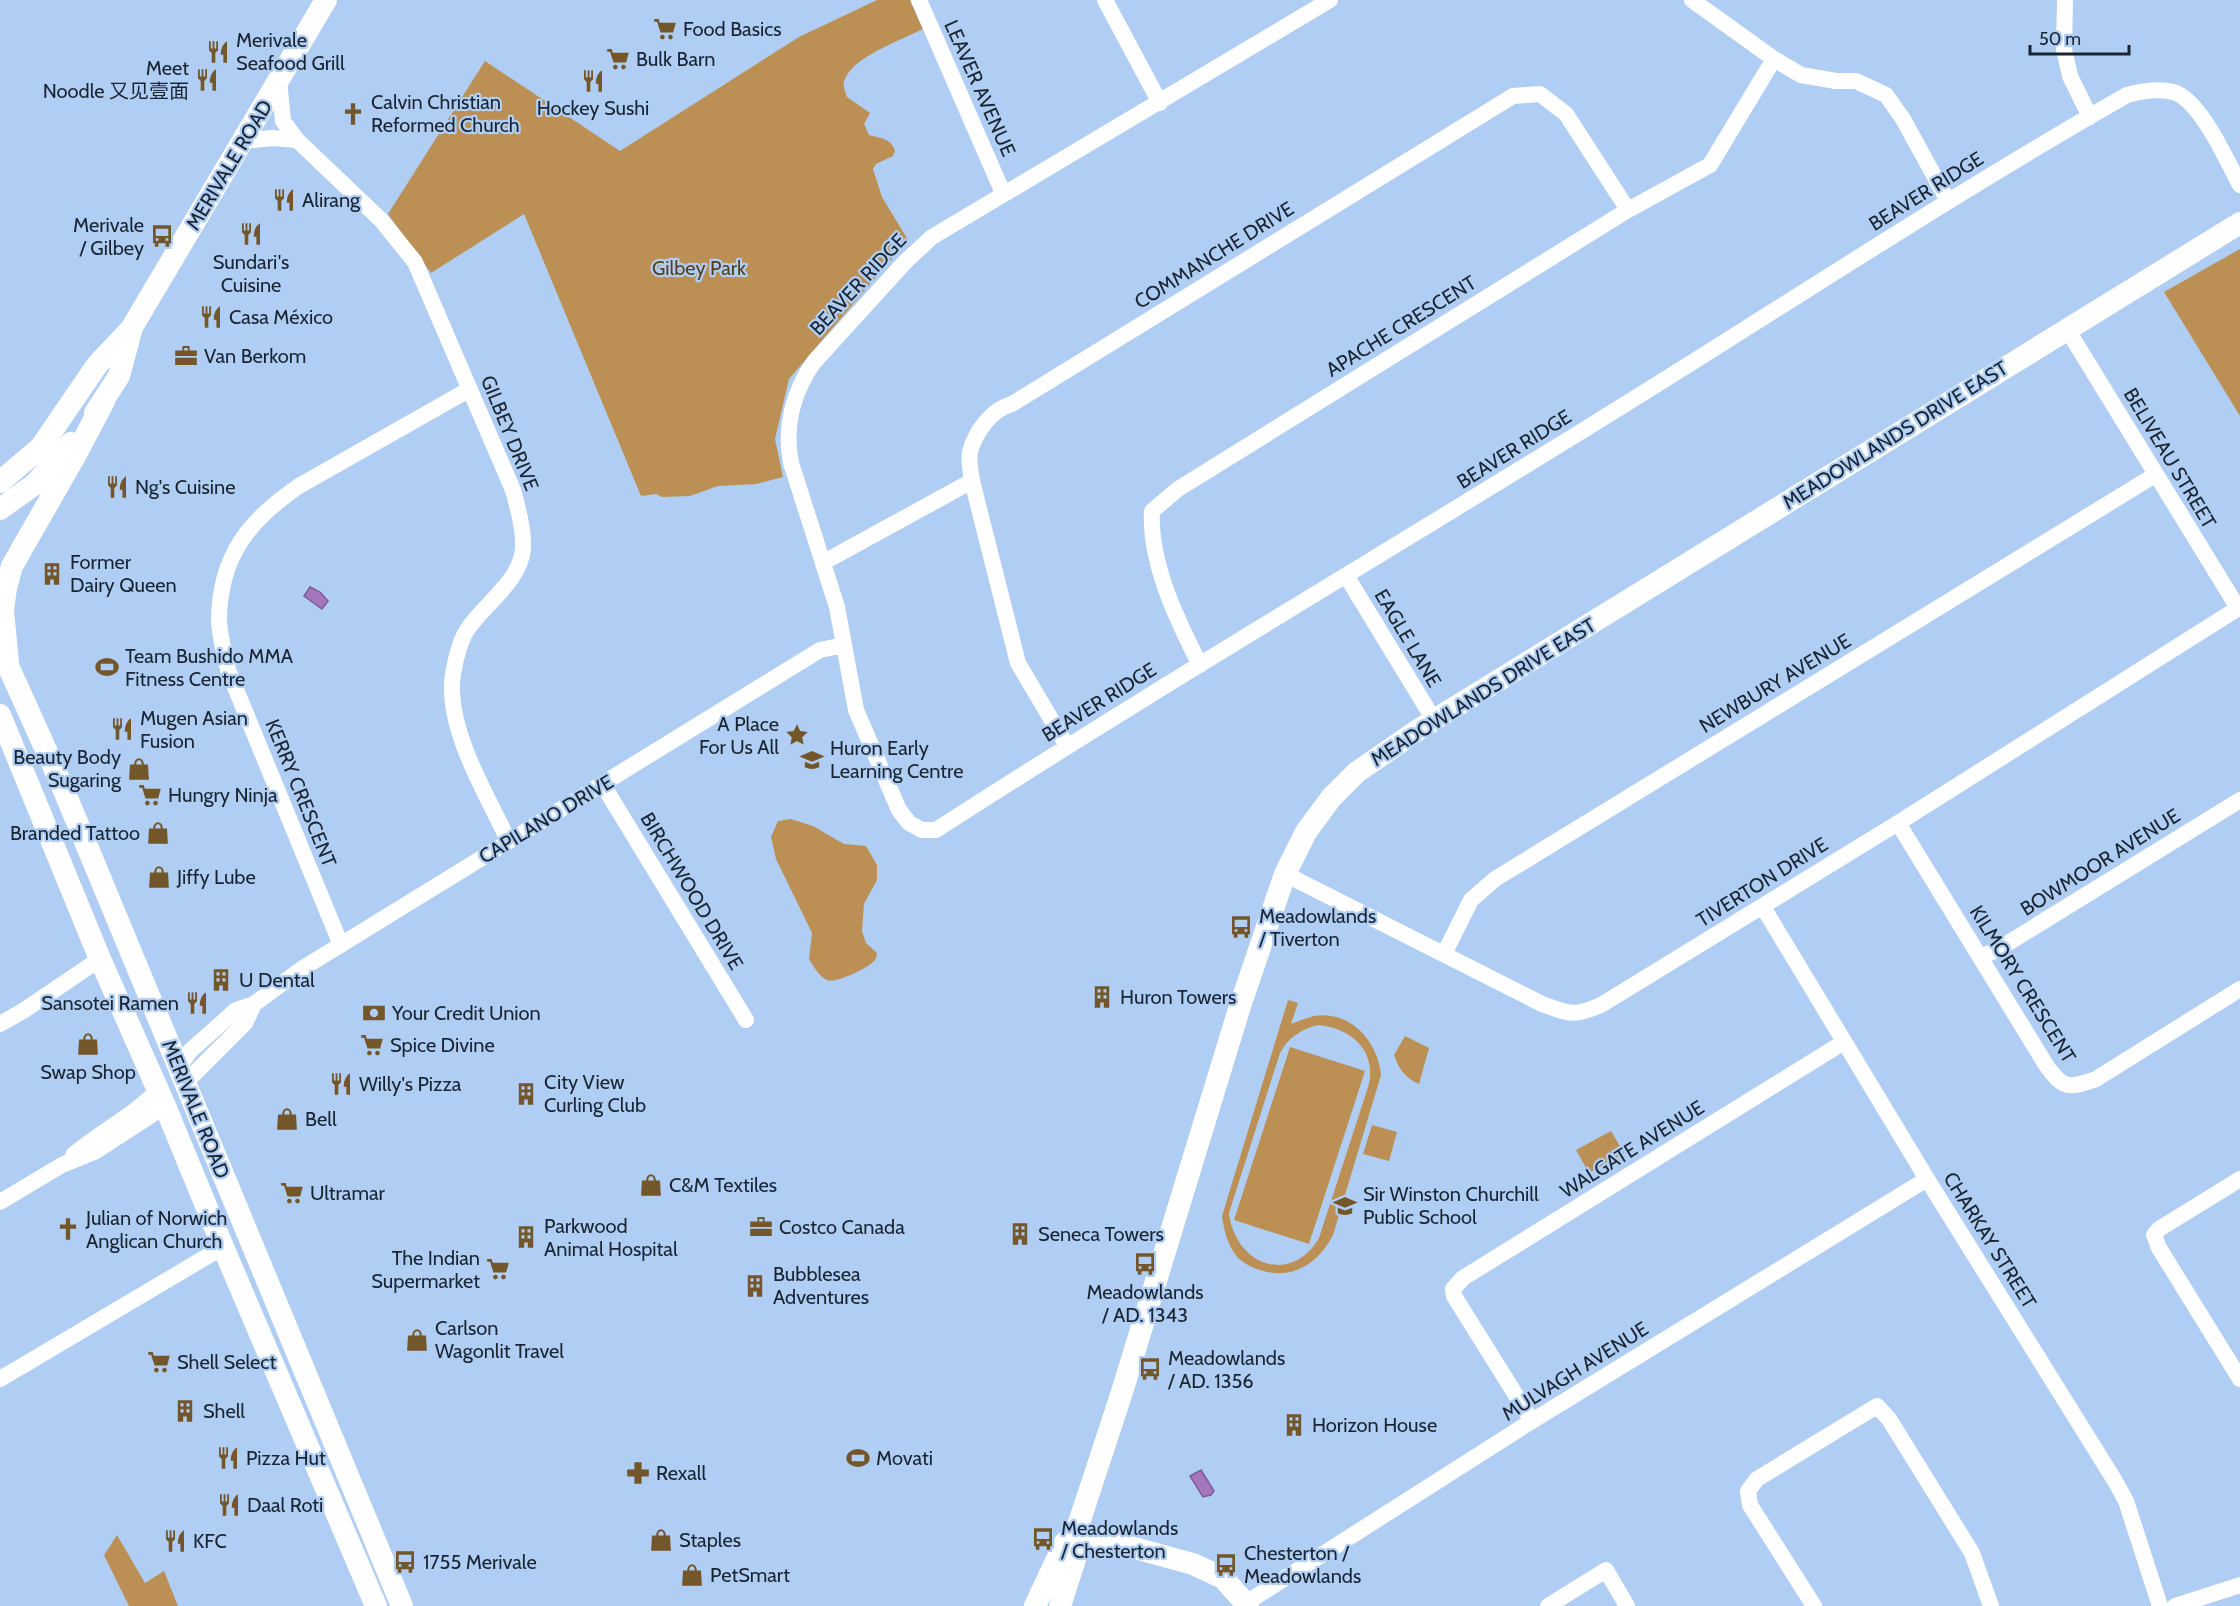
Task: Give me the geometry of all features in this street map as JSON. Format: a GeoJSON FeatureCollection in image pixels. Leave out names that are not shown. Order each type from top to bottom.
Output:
{"type":"FeatureCollection","features":[{"type":"Feature","properties":{"kind":"main road","name":"MERIVALE ROAD"},"geometry":{"type":"LineString","coordinates":[[0,482],[26,462],[50,435],[97,364],[131,329],[326,0]]}},
{"type":"Feature","properties":{"kind":"main road","name":"MEADOWLANDS DRIVE EAST"},"geometry":{"type":"LineString","coordinates":[[1060,1606],[1078,1550],[1077,1529],[1122,1392],[1240,1006],[1285,874],[1306,832],[1331,798],[1357,772],[1434,720],[2240,223]]}},
{"type":"Feature","properties":{"kind":"main road","name":"MERIVALE ROAD"},"geometry":{"type":"LineString","coordinates":[[131,329],[119,376],[12,566],[3,610],[4,656],[60,781],[402,1606]]}},
{"type":"Feature","properties":{"kind":"main road","name":"MERIVALE ROAD"},"geometry":{"type":"LineString","coordinates":[[0,509],[34,484],[46,472],[104,401]]}},
{"type":"Feature","properties":{"kind":"main road"},"geometry":{"type":"LineString","coordinates":[[0,472],[26,462]]}},
{"type":"Feature","properties":{"kind":"main road","name":"MERIVALE ROAD"},"geometry":{"type":"LineString","coordinates":[[0,715],[100,959],[376,1606]]}},
{"type":"Feature","properties":{"kind":"main road","name":"CAPILANO DRIVE"},"geometry":{"type":"LineString","coordinates":[[161,1098],[182,1075]]}},
{"type":"Feature","properties":{"kind":"main road"},"geometry":{"type":"LineString","coordinates":[[342,1527],[368,1523]]}},
{"type":"Feature","properties":{"kind":"main road","name":"MEADOWLANDS DRIVE EAST"},"geometry":{"type":"LineString","coordinates":[[1035,1606],[1064,1544],[1077,1529]]}},
{"type":"Feature","properties":{"kind":"main road"},"geometry":{"type":"LineString","coordinates":[[1077,1529],[1098,1538],[1193,1564],[1224,1578],[1247,1604]]}},
{"type":"Feature","properties":{"kind":"street","name":"LEAVER AVENUE"},"geometry":{"type":"LineString","coordinates":[[919,0],[1003,193]]}},
{"type":"Feature","properties":{"kind":"street"},"geometry":{"type":"LineString","coordinates":[[1105,0],[1160,103]]}},
{"type":"Feature","properties":{"kind":"street","name":"BEAVER RIDGE"},"geometry":{"type":"LineString","coordinates":[[1330,0],[932,237],[814,362],[796,392],[788,445],[791,463],[837,607],[856,710],[882,775],[904,817],[909,823],[922,830],[936,830],[1066,746],[1347,577],[1948,201],[2127,95],[2145,90],[2175,92],[2199,110],[2240,185]]}},
{"type":"Feature","properties":{"kind":"street"},"geometry":{"type":"LineString","coordinates":[[1692,0],[1774,59],[1801,75],[1836,81],[1856,81],[1886,95],[1903,119],[1948,201]]}},
{"type":"Feature","properties":{"kind":"street"},"geometry":{"type":"LineString","coordinates":[[2065,0],[2064,49],[2070,76],[2090,117]]}},
{"type":"Feature","properties":{"kind":"street","name":"APACHE CRESCENT"},"geometry":{"type":"LineString","coordinates":[[1200,665],[1170,605],[1151,531],[1152,511],[1178,489],[1628,210],[1710,165],[1774,59]]}},
{"type":"Feature","properties":{"kind":"street","name":"GILBEY DRIVE"},"geometry":{"type":"LineString","coordinates":[[279,80],[282,121],[297,140],[381,220],[415,262],[513,490],[521,518],[523,550],[510,580],[466,631],[456,660],[452,690],[456,719],[465,747],[508,840]]}},
{"type":"Feature","properties":{"kind":"street","name":"COMMANCHE DRIVE"},"geometry":{"type":"LineString","coordinates":[[1066,746],[1018,663],[972,481],[970,453],[982,426],[1004,406],[1012,404],[1513,96],[1540,94],[1566,114],[1628,210]]}},
{"type":"Feature","properties":{"kind":"street"},"geometry":{"type":"LineString","coordinates":[[242,141],[273,138],[297,140]]}},
{"type":"Feature","properties":{"kind":"street","name":"BELIVEAU STREET"},"geometry":{"type":"LineString","coordinates":[[2067,329],[2155,475],[2239,607]]}},
{"type":"Feature","properties":{"kind":"street","name":"KERRY CRESCENT"},"geometry":{"type":"LineString","coordinates":[[341,945],[228,670],[219,621],[223,579],[235,551],[251,526],[273,504],[299,486],[470,389]]}},
{"type":"Feature","properties":{"kind":"street","name":"NEWBURY AVENUE"},"geometry":{"type":"LineString","coordinates":[[1444,954],[1471,900],[1495,879],[2155,475]]}},
{"type":"Feature","properties":{"kind":"street"},"geometry":{"type":"LineString","coordinates":[[824,562],[972,481]]}},
{"type":"Feature","properties":{"kind":"street","name":"EAGLE LANE"},"geometry":{"type":"LineString","coordinates":[[1347,577],[1434,720]]}},
{"type":"Feature","properties":{"kind":"street","name":"TIVERTON DRIVE"},"geometry":{"type":"LineString","coordinates":[[1285,874],[1542,1004],[1571,1014],[1584,1012],[1601,1005],[1763,907],[2239,607]]}},
{"type":"Feature","properties":{"kind":"street","name":"CAPILANO DRIVE"},"geometry":{"type":"LineString","coordinates":[[182,1075],[190,1052],[236,1010],[254,1004],[303,968],[820,650],[844,645]]}},
{"type":"Feature","properties":{"kind":"street","name":"BIRCHWOOD DRIVE"},"geometry":{"type":"LineString","coordinates":[[603,785],[746,1020]]}},
{"type":"Feature","properties":{"kind":"street","name":"BOWMOOR AVENUE"},"geometry":{"type":"LineString","coordinates":[[1981,957],[2000,948],[2240,800]]}},
{"type":"Feature","properties":{"kind":"street","name":"KILMORY CRESCENT"},"geometry":{"type":"LineString","coordinates":[[1898,823],[2046,1065],[2055,1079],[2066,1086],[2080,1085],[2096,1079],[2240,989]]}},
{"type":"Feature","properties":{"kind":"street","name":"CHARKAY STREET"},"geometry":{"type":"LineString","coordinates":[[1763,907],[1927,1179],[2115,1480],[2126,1502],[2160,1606]]}},
{"type":"Feature","properties":{"kind":"street"},"geometry":{"type":"LineString","coordinates":[[0,1024],[100,959]]}},
{"type":"Feature","properties":{"kind":"street","name":"WALGATE AVENUE"},"geometry":{"type":"LineString","coordinates":[[1532,1422],[1454,1296],[1454,1289],[1469,1274],[1844,1042]]}},
{"type":"Feature","properties":{"kind":"street"},"geometry":{"type":"LineString","coordinates":[[0,1202],[62,1165],[96,1151],[161,1098]]}},
{"type":"Feature","properties":{"kind":"street","name":"MULVAGH AVENUE"},"geometry":{"type":"LineString","coordinates":[[1247,1604],[1532,1422],[1927,1179]]}},
{"type":"Feature","properties":{"kind":"street"},"geometry":{"type":"LineString","coordinates":[[2240,1179],[2159,1229],[2154,1235],[2159,1248],[2240,1379]]}},
{"type":"Feature","properties":{"kind":"street"},"geometry":{"type":"LineString","coordinates":[[0,1379],[223,1247]]}},
{"type":"Feature","properties":{"kind":"street"},"geometry":{"type":"LineString","coordinates":[[1814,1606],[1750,1505],[1748,1491],[1757,1479],[1877,1406],[1889,1419],[1972,1554],[1992,1606]]}},
{"type":"Feature","properties":{"kind":"street"},"geometry":{"type":"LineString","coordinates":[[1548,1606],[1606,1570],[1627,1606]]}},
{"type":"Feature","properties":{"kind":"street"},"geometry":{"type":"LineString","coordinates":[[2175,1606],[2240,1585]]}},
{"type":"Feature","properties":{"kind":"green space","name":"Gilbey Park"},"geometry":{"type":"Polygon","coordinates":[[[877,0],[910,0],[923,29],[858,63],[850,71],[844,85],[847,97],[870,113],[864,124],[869,135],[887,141],[895,150],[893,156],[876,164],[873,169],[882,197],[908,240],[789,379],[775,439],[783,477],[756,484],[718,486],[690,496],[662,497],[656,494],[641,496],[524,214],[431,273],[388,214],[485,61],[620,151],[799,37],[877,0]]]}},
{"type":"Feature","properties":{"kind":"green space"},"geometry":{"type":"Polygon","coordinates":[[[2240,249],[2240,416],[2164,292],[2240,249]]]}},
{"type":"Feature","properties":{"kind":"green space"},"geometry":{"type":"Polygon","coordinates":[[[791,819],[813,826],[844,844],[866,846],[877,865],[877,880],[864,904],[862,931],[866,943],[877,953],[876,957],[865,967],[844,978],[831,981],[824,979],[809,959],[812,933],[776,859],[771,837],[778,821],[791,819]]]}},
{"type":"Feature","properties":{"kind":"green space"},"geometry":{"type":"Polygon","coordinates":[[[1288,1000],[1298,1003],[1291,1024],[1314,1016],[1327,1015],[1351,1023],[1368,1040],[1379,1063],[1381,1075],[1333,1235],[1327,1245],[1312,1261],[1293,1271],[1272,1273],[1260,1270],[1244,1263],[1235,1254],[1227,1239],[1222,1216],[1288,1000]],[[1318,1025],[1306,1029],[1291,1039],[1280,1053],[1229,1213],[1233,1231],[1242,1246],[1253,1256],[1266,1263],[1280,1265],[1294,1262],[1307,1253],[1319,1238],[1369,1084],[1369,1061],[1365,1051],[1350,1036],[1330,1027],[1318,1025]]]}},
{"type":"Feature","properties":{"kind":"green space"},"geometry":{"type":"Polygon","coordinates":[[[1405,1036],[1429,1048],[1419,1084],[1404,1073],[1394,1055],[1405,1036]]]}},
{"type":"Feature","properties":{"kind":"green space"},"geometry":{"type":"Polygon","coordinates":[[[1290,1047],[1365,1071],[1309,1244],[1234,1220],[1290,1047]]]}},
{"type":"Feature","properties":{"kind":"green space"},"geometry":{"type":"Polygon","coordinates":[[[1372,1125],[1397,1132],[1389,1161],[1363,1154],[1372,1125]]]}},
{"type":"Feature","properties":{"kind":"green space"},"geometry":{"type":"Polygon","coordinates":[[[1611,1131],[1624,1153],[1589,1173],[1576,1150],[1611,1131]]]}},
{"type":"Feature","properties":{"kind":"green space"},"geometry":{"type":"Polygon","coordinates":[[[117,1535],[145,1583],[164,1571],[178,1606],[129,1606],[104,1555],[117,1535]]]}},
{"type":"Feature","properties":{"kind":"shaded area"},"geometry":{"type":"Polygon","coordinates":[[[310,587],[320,592],[328,601],[322,609],[304,596],[310,587]]]}},
{"type":"Feature","properties":{"kind":"shaded area"},"geometry":{"type":"Polygon","coordinates":[[[1201,1470],[1214,1491],[1211,1495],[1203,1497],[1190,1476],[1201,1470]]]}},
{"type":"Feature","properties":{"kind":"place","name":"Food Basics"},"geometry":{"type":"Point","coordinates":[665,29]}},
{"type":"Feature","properties":{"kind":"place","name":"Merivale Seafood Grill"},"geometry":{"type":"Point","coordinates":[218,52]}},
{"type":"Feature","properties":{"kind":"place","name":"Bulk Barn"},"geometry":{"type":"Point","coordinates":[618,59]}},
{"type":"Feature","properties":{"kind":"place","name":"Meet Noodle 又见壹面"},"geometry":{"type":"Point","coordinates":[207,80]}},
{"type":"Feature","properties":{"kind":"place","name":"Hockey Sushi"},"geometry":{"type":"Point","coordinates":[593,81]}},
{"type":"Feature","properties":{"kind":"place","name":"Calvin Christian Reformed Church"},"geometry":{"type":"Point","coordinates":[353,114]}},
{"type":"Feature","properties":{"kind":"place","name":"Alirang"},"geometry":{"type":"Point","coordinates":[284,200]}},
{"type":"Feature","properties":{"kind":"place","name":"Sundari's Cuisine"},"geometry":{"type":"Point","coordinates":[251,234]}},
{"type":"Feature","properties":{"kind":"place","name":"Merivale / Gilbey"},"geometry":{"type":"Point","coordinates":[162,236]}},
{"type":"Feature","properties":{"kind":"place","name":"Casa México"},"geometry":{"type":"Point","coordinates":[211,317]}},
{"type":"Feature","properties":{"kind":"place","name":"Van Berkom"},"geometry":{"type":"Point","coordinates":[186,356]}},
{"type":"Feature","properties":{"kind":"place","name":"Ng's Cuisine"},"geometry":{"type":"Point","coordinates":[117,487]}},
{"type":"Feature","properties":{"kind":"place","name":"Former Dairy Queen"},"geometry":{"type":"Point","coordinates":[52,574]}},
{"type":"Feature","properties":{"kind":"place","name":"Team Bushido MMA Fitness Centre"},"geometry":{"type":"Point","coordinates":[107,667]}},
{"type":"Feature","properties":{"kind":"place","name":"Mugen Asian Fusion"},"geometry":{"type":"Point","coordinates":[122,729]}},
{"type":"Feature","properties":{"kind":"place","name":"A Place For Us All"},"geometry":{"type":"Point","coordinates":[797,735]}},
{"type":"Feature","properties":{"kind":"place","name":"Huron Early Learning Centre"},"geometry":{"type":"Point","coordinates":[812,760]}},
{"type":"Feature","properties":{"kind":"place","name":"Beauty Body Sugaring"},"geometry":{"type":"Point","coordinates":[139,769]}},
{"type":"Feature","properties":{"kind":"place","name":"Hungry Ninja"},"geometry":{"type":"Point","coordinates":[150,795]}},
{"type":"Feature","properties":{"kind":"place","name":"Branded Tattoo"},"geometry":{"type":"Point","coordinates":[158,833]}},
{"type":"Feature","properties":{"kind":"place","name":"Jiffy Lube"},"geometry":{"type":"Point","coordinates":[159,877]}},
{"type":"Feature","properties":{"kind":"place","name":"Meadowlands / Tiverton"},"geometry":{"type":"Point","coordinates":[1241,927]}},
{"type":"Feature","properties":{"kind":"place","name":"U Dental"},"geometry":{"type":"Point","coordinates":[221,980]}},
{"type":"Feature","properties":{"kind":"place","name":"Huron Towers"},"geometry":{"type":"Point","coordinates":[1102,997]}},
{"type":"Feature","properties":{"kind":"place","name":"Sansotei Ramen"},"geometry":{"type":"Point","coordinates":[197,1003]}},
{"type":"Feature","properties":{"kind":"place","name":"Your Credit Union"},"geometry":{"type":"Point","coordinates":[374,1013]}},
{"type":"Feature","properties":{"kind":"place","name":"Swap Shop"},"geometry":{"type":"Point","coordinates":[88,1044]}},
{"type":"Feature","properties":{"kind":"place","name":"Spice Divine"},"geometry":{"type":"Point","coordinates":[372,1045]}},
{"type":"Feature","properties":{"kind":"place","name":"Willy's Pizza"},"geometry":{"type":"Point","coordinates":[341,1084]}},
{"type":"Feature","properties":{"kind":"place","name":"City View Curling Club"},"geometry":{"type":"Point","coordinates":[526,1094]}},
{"type":"Feature","properties":{"kind":"place","name":"Bell"},"geometry":{"type":"Point","coordinates":[287,1119]}},
{"type":"Feature","properties":{"kind":"place","name":"C&M Textiles"},"geometry":{"type":"Point","coordinates":[651,1185]}},
{"type":"Feature","properties":{"kind":"place","name":"Ultramar"},"geometry":{"type":"Point","coordinates":[292,1193]}},
{"type":"Feature","properties":{"kind":"place","name":"Sir Winston Churchill Public School"},"geometry":{"type":"Point","coordinates":[1345,1206]}},
{"type":"Feature","properties":{"kind":"place","name":"Costco Canada"},"geometry":{"type":"Point","coordinates":[761,1227]}},
{"type":"Feature","properties":{"kind":"place","name":"Julian of Norwich Anglican Church"},"geometry":{"type":"Point","coordinates":[68,1229]}},
{"type":"Feature","properties":{"kind":"place","name":"Seneca Towers"},"geometry":{"type":"Point","coordinates":[1020,1234]}},
{"type":"Feature","properties":{"kind":"place","name":"Parkwood Animal Hospital"},"geometry":{"type":"Point","coordinates":[526,1237]}},
{"type":"Feature","properties":{"kind":"place","name":"Meadowlands / AD. 1343"},"geometry":{"type":"Point","coordinates":[1145,1264]}},
{"type":"Feature","properties":{"kind":"place","name":"The Indian Supermarket"},"geometry":{"type":"Point","coordinates":[498,1269]}},
{"type":"Feature","properties":{"kind":"place","name":"Bubblesea Adventures"},"geometry":{"type":"Point","coordinates":[755,1286]}},
{"type":"Feature","properties":{"kind":"place","name":"Carlson Wagonlit Travel"},"geometry":{"type":"Point","coordinates":[417,1340]}},
{"type":"Feature","properties":{"kind":"place","name":"Shell Select"},"geometry":{"type":"Point","coordinates":[159,1362]}},
{"type":"Feature","properties":{"kind":"place","name":"Meadowlands / AD. 1356"},"geometry":{"type":"Point","coordinates":[1150,1369]}},
{"type":"Feature","properties":{"kind":"place","name":"Shell"},"geometry":{"type":"Point","coordinates":[185,1411]}},
{"type":"Feature","properties":{"kind":"place","name":"Horizon House"},"geometry":{"type":"Point","coordinates":[1294,1425]}},
{"type":"Feature","properties":{"kind":"place","name":"Pizza Hut"},"geometry":{"type":"Point","coordinates":[228,1458]}},
{"type":"Feature","properties":{"kind":"place","name":"Movati"},"geometry":{"type":"Point","coordinates":[858,1458]}},
{"type":"Feature","properties":{"kind":"place","name":"Rexall"},"geometry":{"type":"Point","coordinates":[638,1473]}},
{"type":"Feature","properties":{"kind":"place","name":"Daal Roti"},"geometry":{"type":"Point","coordinates":[229,1505]}},
{"type":"Feature","properties":{"kind":"place","name":"Meadowlands / Chesterton"},"geometry":{"type":"Point","coordinates":[1043,1539]}},
{"type":"Feature","properties":{"kind":"place","name":"Staples"},"geometry":{"type":"Point","coordinates":[661,1540]}},
{"type":"Feature","properties":{"kind":"place","name":"KFC"},"geometry":{"type":"Point","coordinates":[175,1541]}},
{"type":"Feature","properties":{"kind":"place","name":"1755 Merivale"},"geometry":{"type":"Point","coordinates":[405,1562]}},
{"type":"Feature","properties":{"kind":"place","name":"Chesterton / Meadowlands"},"geometry":{"type":"Point","coordinates":[1226,1565]}},
{"type":"Feature","properties":{"kind":"place","name":"PetSmart"},"geometry":{"type":"Point","coordinates":[692,1575]}}]}
